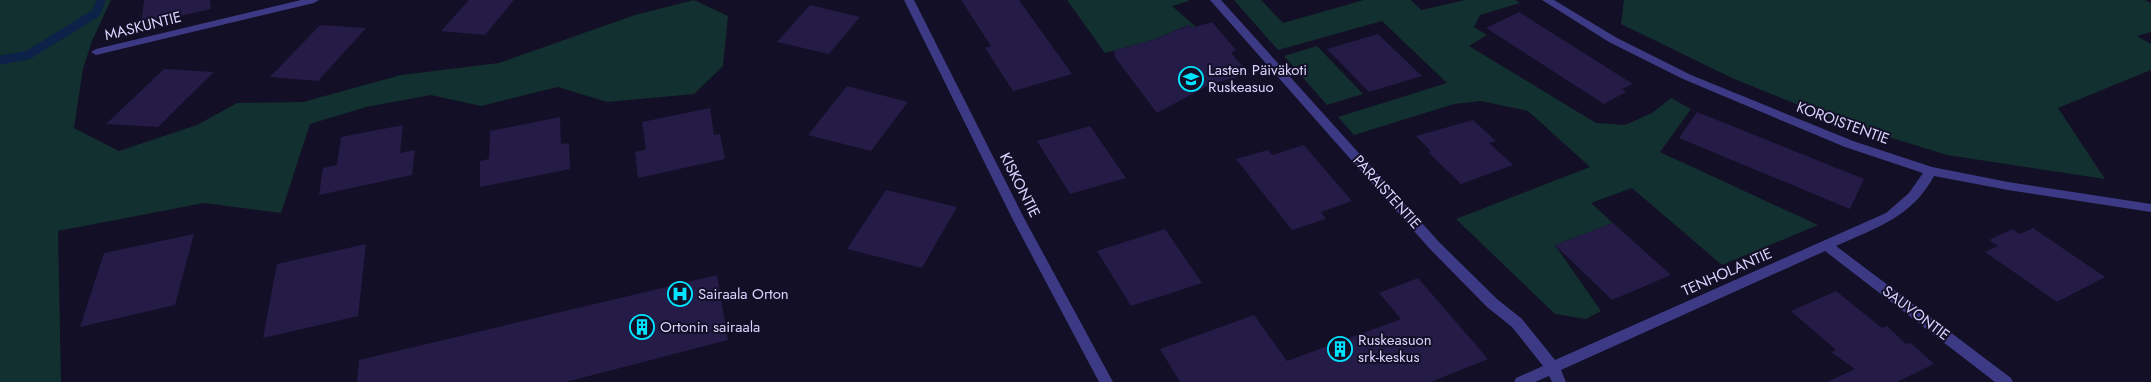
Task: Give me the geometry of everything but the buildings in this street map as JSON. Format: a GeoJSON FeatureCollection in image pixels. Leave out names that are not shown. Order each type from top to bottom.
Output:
{"type":"FeatureCollection","features":[{"type":"Feature","properties":{"kind":"street","name":"MASKUNTIE"},"geometry":{"type":"LineString","coordinates":[[96,52],[314,0]]}},
{"type":"Feature","properties":{"kind":"street","name":"KISKONTIE"},"geometry":{"type":"LineString","coordinates":[[909,0],[1018,218],[1106,382]]}},
{"type":"Feature","properties":{"kind":"street","name":"PARAISTENTIE"},"geometry":{"type":"LineString","coordinates":[[1215,0],[1434,245],[1492,303],[1517,323],[1556,375]]}},
{"type":"Feature","properties":{"kind":"street","name":"KOROISTENTIE"},"geometry":{"type":"LineString","coordinates":[[1547,0],[1613,40],[1687,77],[1815,131],[1930,172],[2151,208]]}},
{"type":"Feature","properties":{"kind":"street","name":"TENHOLANTIE"},"geometry":{"type":"LineString","coordinates":[[1521,382],[1556,375],[1826,245],[1891,216],[1915,196],[1924,185],[1930,172]]}},
{"type":"Feature","properties":{"kind":"street","name":"SAUVONTIE"},"geometry":{"type":"LineString","coordinates":[[1826,245],[2006,382]]}},
{"type":"Feature","properties":{"kind":"green space"},"geometry":{"type":"Polygon","coordinates":[[[0,0],[111,0],[92,41],[83,69],[74,128],[119,151],[197,125],[237,103],[303,102],[401,75],[499,63],[635,15],[694,0],[728,16],[723,66],[694,94],[607,102],[558,87],[481,106],[431,95],[366,107],[310,124],[281,213],[204,203],[58,231],[61,382],[0,382],[0,0]]]}},
{"type":"Feature","properties":{"kind":"green space"},"geometry":{"type":"Polygon","coordinates":[[[1067,0],[1188,0],[1172,6],[1197,28],[1194,29],[1188,25],[1153,40],[1105,53],[1067,0]]]}},
{"type":"Feature","properties":{"kind":"green space"},"geometry":{"type":"Polygon","coordinates":[[[1234,0],[1261,0],[1283,23],[1364,0],[1411,0],[1421,10],[1465,0],[1515,0],[1520,3],[1480,15],[1474,27],[1487,35],[1469,46],[1596,123],[1625,125],[1652,113],[1671,98],[1691,109],[1660,152],[1818,225],[1722,265],[1632,188],[1591,203],[1613,223],[1555,245],[1601,311],[1586,319],[1555,314],[1456,219],[1590,167],[1528,111],[1481,101],[1454,104],[1354,135],[1338,117],[1447,83],[1382,21],[1278,50],[1234,0]]]}},
{"type":"Feature","properties":{"kind":"green space"},"geometry":{"type":"Polygon","coordinates":[[[1624,0],[2145,0],[2151,3],[2151,32],[2137,36],[2151,44],[2151,70],[2058,108],[2105,179],[1947,155],[1843,123],[1732,78],[1621,24],[1624,0]]]}},
{"type":"Feature","properties":{"kind":"green space"},"geometry":{"type":"Polygon","coordinates":[[[1317,46],[1363,94],[1327,105],[1284,56],[1317,46]]]}},
{"type":"Feature","properties":{"kind":"waterway"},"geometry":{"type":"LineString","coordinates":[[0,60],[28,55],[96,13],[101,0]]}},
{"type":"Feature","properties":{"kind":"place","name":"Lasten Päiväkoti Ruskeasuo"},"geometry":{"type":"Point","coordinates":[1191,79]}},
{"type":"Feature","properties":{"kind":"place","name":"Sairaala Orton"},"geometry":{"type":"Point","coordinates":[680,294]}},
{"type":"Feature","properties":{"kind":"place","name":"Ortonin sairaala"},"geometry":{"type":"Point","coordinates":[642,327]}},
{"type":"Feature","properties":{"kind":"place","name":"Ruskeasuon srk-keskus"},"geometry":{"type":"Point","coordinates":[1340,349]}}]}
